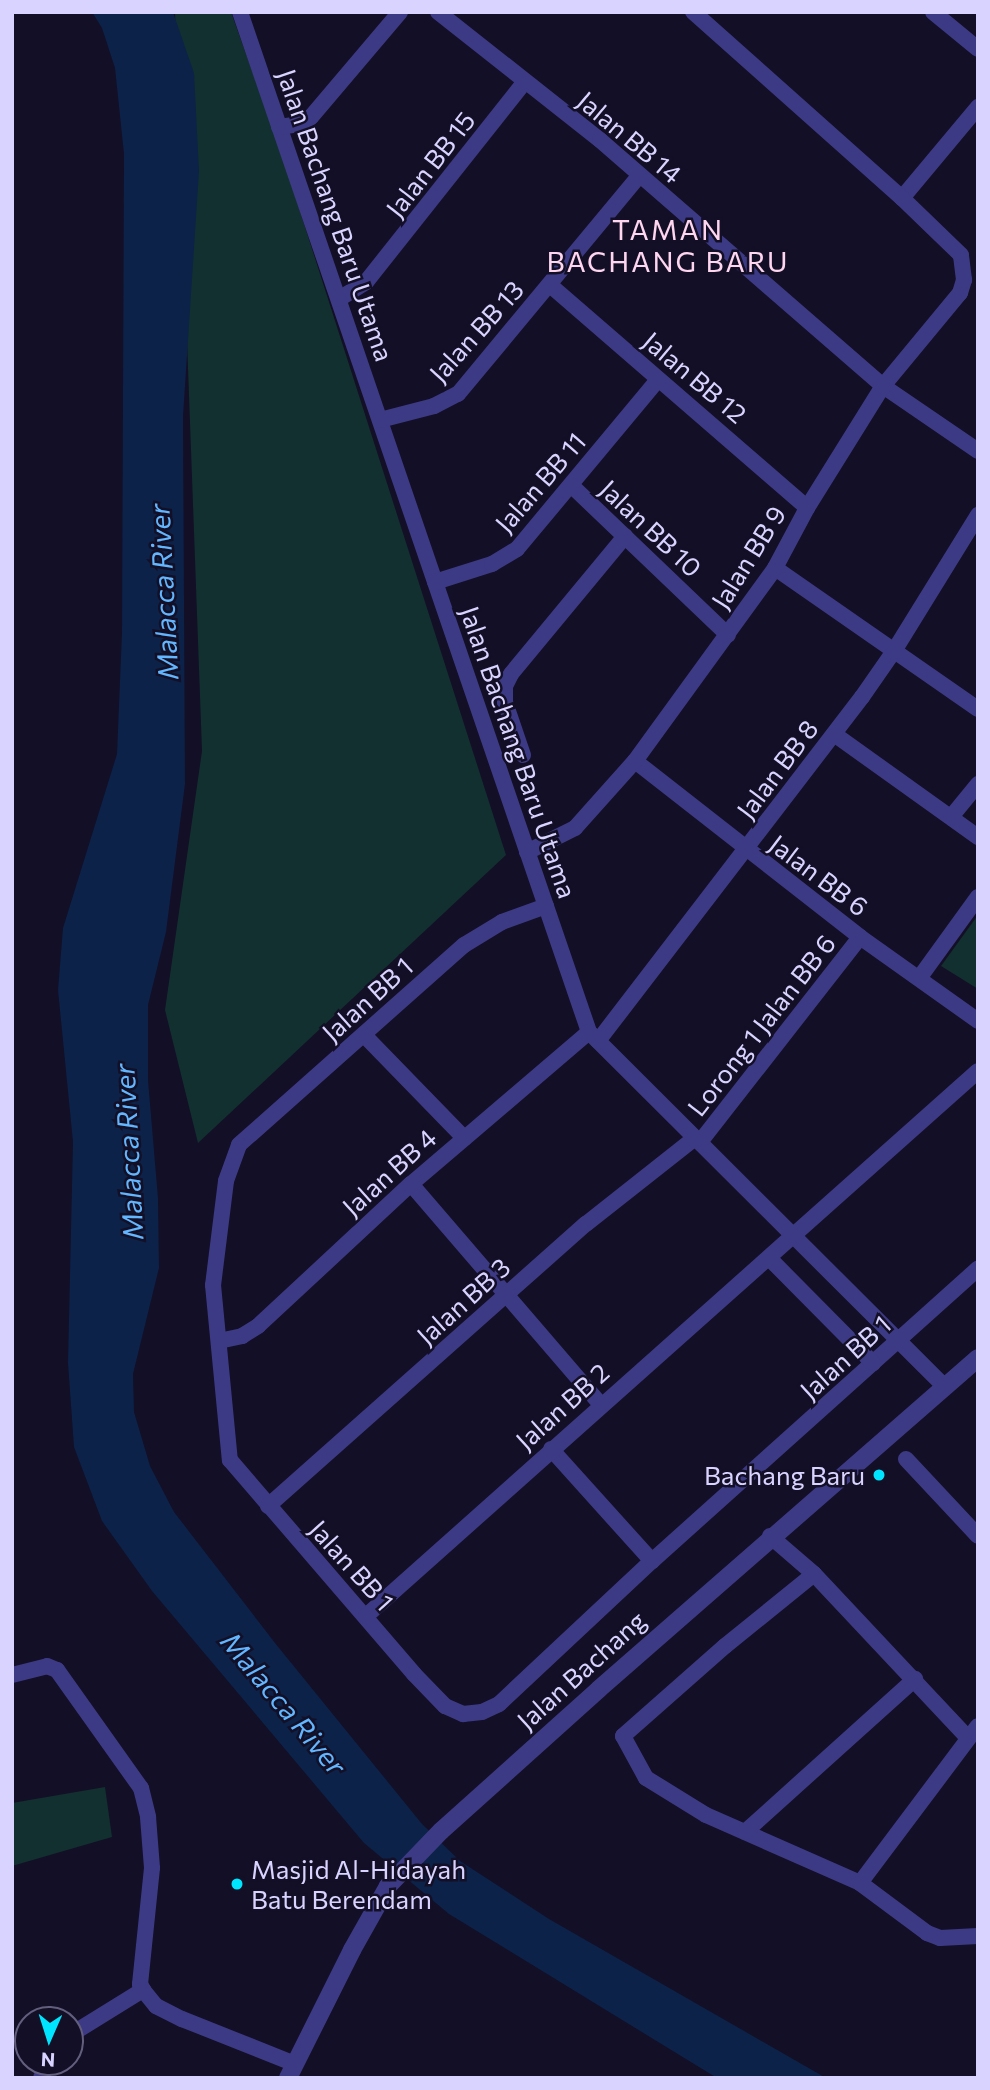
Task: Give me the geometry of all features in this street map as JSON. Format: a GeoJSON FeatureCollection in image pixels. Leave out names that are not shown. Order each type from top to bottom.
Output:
{"type":"FeatureCollection","features":[{"type":"Feature","properties":{"kind":"street","name":"Jalan Bachang Baru Utama"},"geometry":{"type":"LineString","coordinates":[[240,12],[527,852],[593,1036],[945,1387]]}},
{"type":"Feature","properties":{"kind":"street"},"geometry":{"type":"LineString","coordinates":[[279,127],[301,124],[311,117],[400,12]]}},
{"type":"Feature","properties":{"kind":"street","name":"Jalan BB 14"},"geometry":{"type":"LineString","coordinates":[[438,12],[600,141],[883,386],[978,451]]}},
{"type":"Feature","properties":{"kind":"street"},"geometry":{"type":"LineString","coordinates":[[693,12],[902,198],[978,107]]}},
{"type":"Feature","properties":{"kind":"street"},"geometry":{"type":"LineString","coordinates":[[933,12],[978,49]]}},
{"type":"Feature","properties":{"kind":"street","name":"Jalan BB 15"},"geometry":{"type":"LineString","coordinates":[[338,299],[366,282],[524,83]]}},
{"type":"Feature","properties":{"kind":"street","name":"Jalan BB 13"},"geometry":{"type":"LineString","coordinates":[[380,420],[435,406],[458,394],[639,176]]}},
{"type":"Feature","properties":{"kind":"street","name":"Jalan BB 9"},"geometry":{"type":"LineString","coordinates":[[527,852],[575,828],[635,761],[775,568],[807,508],[883,386],[960,293],[965,266],[961,255],[902,198]]}},
{"type":"Feature","properties":{"kind":"street","name":"Jalan BB 12"},"geometry":{"type":"LineString","coordinates":[[551,285],[807,508]]}},
{"type":"Feature","properties":{"kind":"street","name":"Jalan BB 11"},"geometry":{"type":"LineString","coordinates":[[435,582],[492,564],[511,553],[657,380]]}},
{"type":"Feature","properties":{"kind":"street","name":"Jalan BB 10"},"geometry":{"type":"LineString","coordinates":[[571,485],[728,635]]}},
{"type":"Feature","properties":{"kind":"street","name":"Jalan BB 8"},"geometry":{"type":"LineString","coordinates":[[593,1036],[747,851],[834,734],[894,651],[978,515]]}},
{"type":"Feature","properties":{"kind":"street"},"geometry":{"type":"LineString","coordinates":[[523,755],[505,702],[505,686],[511,674],[625,536]]}},
{"type":"Feature","properties":{"kind":"street"},"geometry":{"type":"LineString","coordinates":[[775,568],[978,709]]}},
{"type":"Feature","properties":{"kind":"street"},"geometry":{"type":"LineString","coordinates":[[834,734],[978,837]]}},
{"type":"Feature","properties":{"kind":"street","name":"Jalan BB 6"},"geometry":{"type":"LineString","coordinates":[[635,761],[860,937],[920,977],[978,1021]]}},
{"type":"Feature","properties":{"kind":"street"},"geometry":{"type":"LineString","coordinates":[[951,817],[978,783]]}},
{"type":"Feature","properties":{"kind":"street"},"geometry":{"type":"LineString","coordinates":[[920,977],[978,897]]}},
{"type":"Feature","properties":{"kind":"street","name":"Jalan BB 1"},"geometry":{"type":"LineString","coordinates":[[546,906],[502,922],[464,945],[239,1145],[226,1181],[213,1285],[230,1460],[444,1706],[463,1714],[482,1713],[499,1704],[652,1561],[978,1269]]}},
{"type":"Feature","properties":{"kind":"street","name":"Lorong 1 Jalan BB 6"},"geometry":{"type":"LineString","coordinates":[[697,1140],[860,937]]}},
{"type":"Feature","properties":{"kind":"street"},"geometry":{"type":"LineString","coordinates":[[365,1035],[464,1138]]}},
{"type":"Feature","properties":{"kind":"street","name":"Jalan BB 4"},"geometry":{"type":"LineString","coordinates":[[219,1341],[242,1336],[258,1326],[464,1138],[593,1036]]}},
{"type":"Feature","properties":{"kind":"street"},"geometry":{"type":"LineString","coordinates":[[793,1236],[978,1071]]}},
{"type":"Feature","properties":{"kind":"street","name":"Jalan BB 3"},"geometry":{"type":"LineString","coordinates":[[268,1506],[586,1224],[697,1140]]}},
{"type":"Feature","properties":{"kind":"street"},"geometry":{"type":"LineString","coordinates":[[411,1184],[601,1405]]}},
{"type":"Feature","properties":{"kind":"street","name":"Jalan BB 2"},"geometry":{"type":"LineString","coordinates":[[366,1616],[793,1236]]}},
{"type":"Feature","properties":{"kind":"street"},"geometry":{"type":"LineString","coordinates":[[769,1258],[873,1363]]}},
{"type":"Feature","properties":{"kind":"street","name":"Jalan Bachang"},"geometry":{"type":"LineString","coordinates":[[292,2071],[352,1950],[388,1886],[441,1831],[770,1536],[978,1357]]}},
{"type":"Feature","properties":{"kind":"street"},"geometry":{"type":"LineString","coordinates":[[551,1449],[652,1561]]}},
{"type":"Feature","properties":{"kind":"street"},"geometry":{"type":"LineString","coordinates":[[906,1460],[978,1536]]}},
{"type":"Feature","properties":{"kind":"street"},"geometry":{"type":"LineString","coordinates":[[770,1536],[814,1574],[915,1679],[973,1732],[860,1883]]}},
{"type":"Feature","properties":{"kind":"street"},"geometry":{"type":"LineString","coordinates":[[814,1574],[725,1646],[624,1736],[646,1779],[706,1815],[860,1883],[926,1933],[940,1938],[978,1936]]}},
{"type":"Feature","properties":{"kind":"street"},"geometry":{"type":"LineString","coordinates":[[12,1675],[47,1666],[57,1670],[141,1788],[148,1817],[152,1868],[140,1984],[143,1990],[156,2006],[292,2071]]}},
{"type":"Feature","properties":{"kind":"street"},"geometry":{"type":"LineString","coordinates":[[746,1832],[915,1679]]}},
{"type":"Feature","properties":{"kind":"street"},"geometry":{"type":"LineString","coordinates":[[84,2026],[143,1990]]}},
{"type":"Feature","properties":{"kind":"green space"},"geometry":{"type":"Polygon","coordinates":[[[175,12],[231,12],[281,152],[506,855],[198,1143],[165,1010],[202,751],[175,12]]]}},
{"type":"Feature","properties":{"kind":"green space"},"geometry":{"type":"Polygon","coordinates":[[[978,915],[978,989],[941,966],[978,915]]]}},
{"type":"Feature","properties":{"kind":"green space"},"geometry":{"type":"Polygon","coordinates":[[[105,1787],[112,1837],[12,1866],[12,1803],[105,1787]]]}},
{"type":"Feature","properties":{"kind":"water","name":"Malacca River"},"geometry":{"type":"Polygon","coordinates":[[[92,12],[173,12],[194,73],[199,171],[183,417],[185,784],[166,932],[148,1005],[148,1080],[158,1198],[159,1268],[133,1374],[134,1412],[150,1466],[174,1512],[275,1643],[422,1824],[460,1861],[549,1919],[826,2078],[717,2078],[449,1914],[364,1843],[152,1591],[102,1521],[74,1447],[68,1363],[73,1142],[58,990],[63,928],[117,754],[122,632],[124,154],[115,68],[102,28],[92,12]]]}},
{"type":"Feature","properties":{"kind":"place","name":"Bachang Baru"},"geometry":{"type":"Point","coordinates":[879,1475]}},
{"type":"Feature","properties":{"kind":"place","name":"Masjid Al-Hidayah Batu Berendam"},"geometry":{"type":"Point","coordinates":[237,1884]}},
{"type":"Feature","properties":{"kind":"district","name":"TAMAN BACHANG BARU"},"geometry":{"type":"Point","coordinates":[668,245]}}]}
